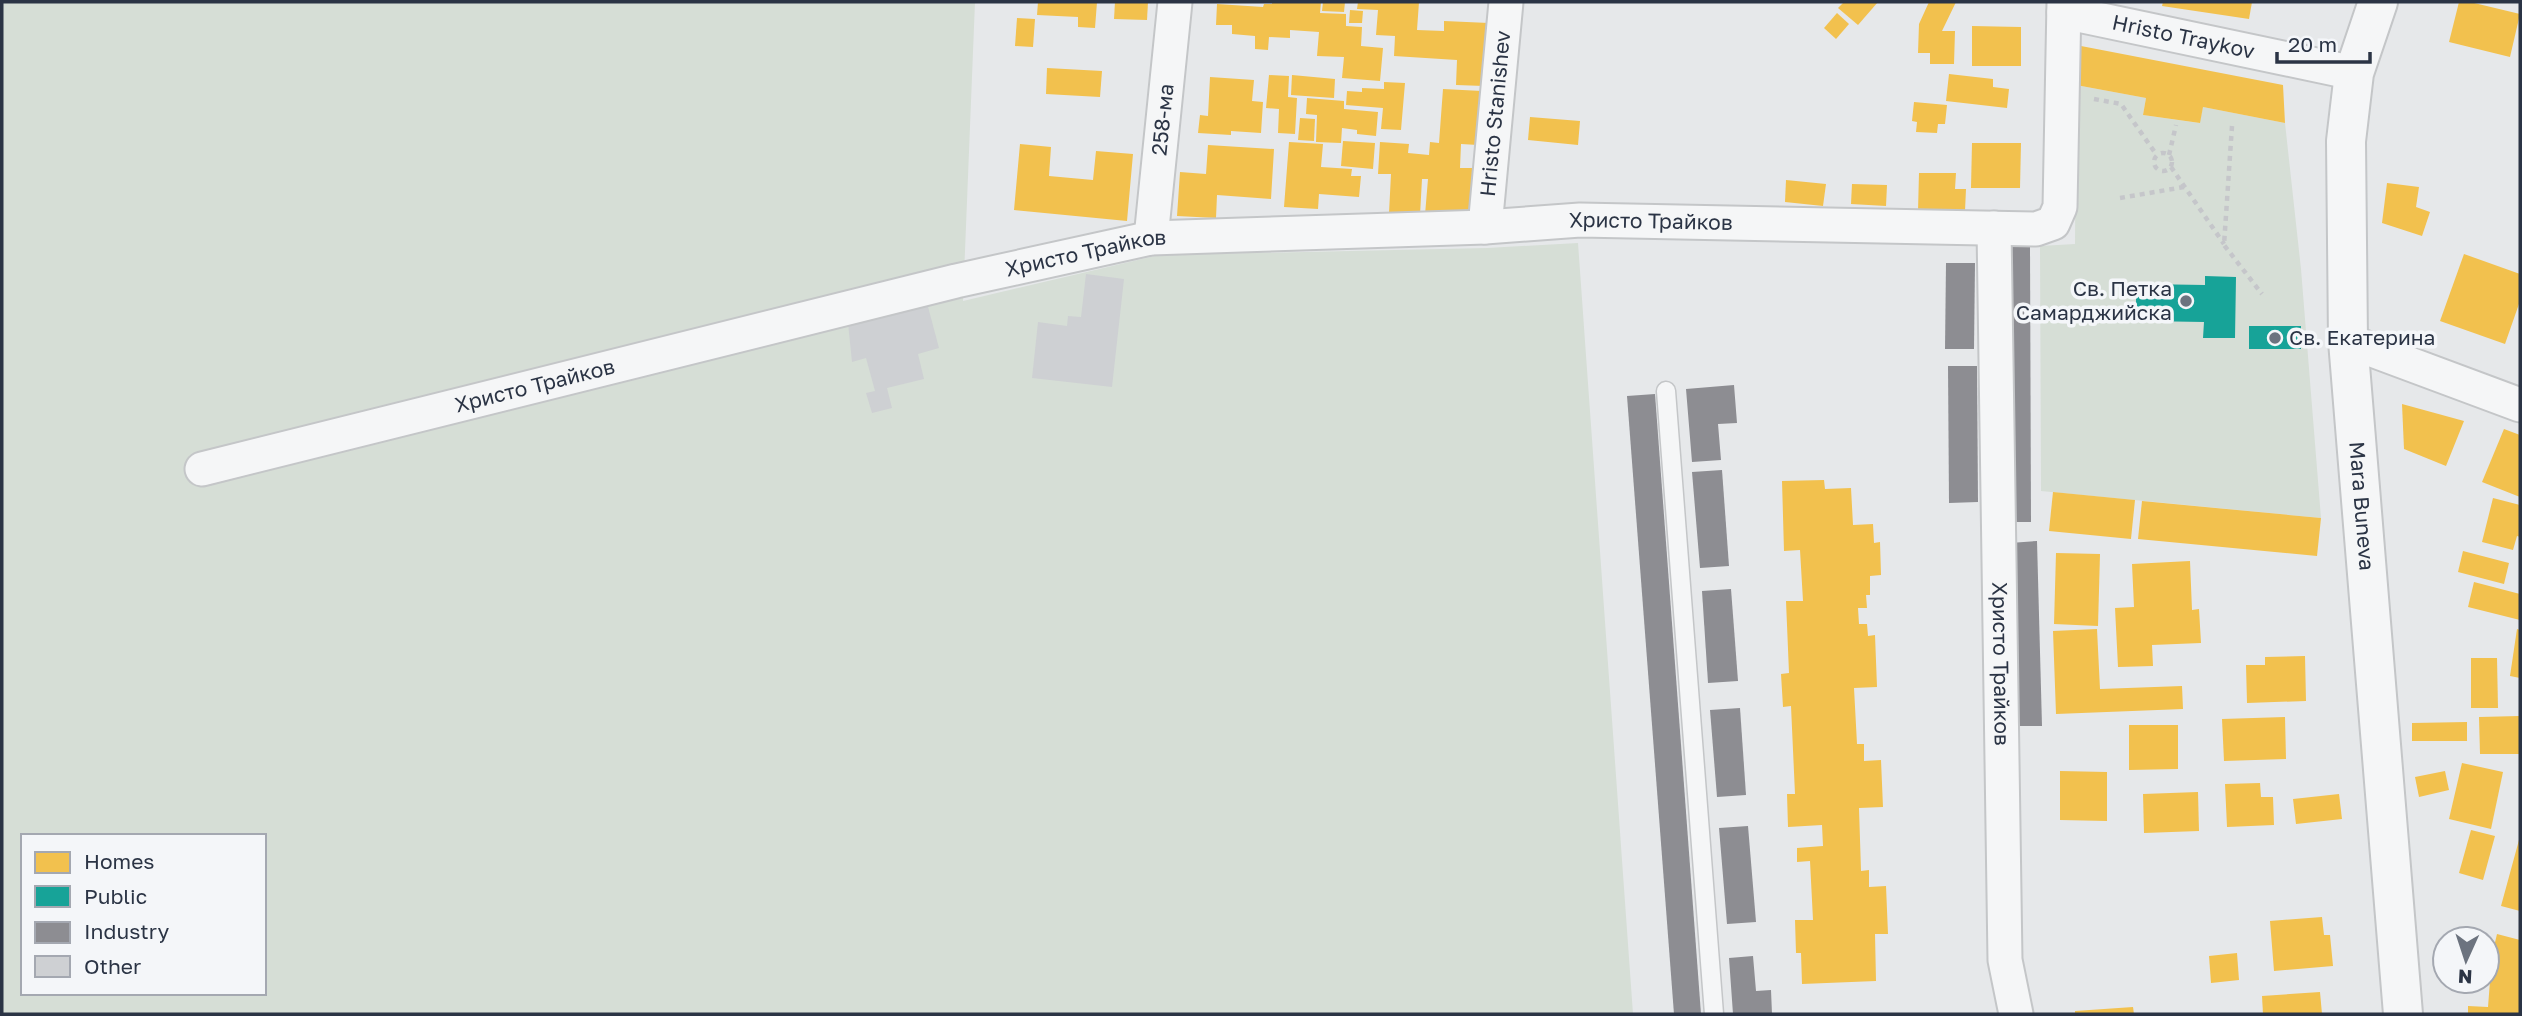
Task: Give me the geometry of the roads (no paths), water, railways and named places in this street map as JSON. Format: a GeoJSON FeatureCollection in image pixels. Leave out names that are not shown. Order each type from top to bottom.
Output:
{"type":"FeatureCollection","features":[{"type":"Feature","properties":{"kind":"street","name":"258-ма"},"geometry":{"type":"LineString","coordinates":[[1151,238],[1175,2]]}},
{"type":"Feature","properties":{"kind":"street","name":"Hristo Stanishev"},"geometry":{"type":"LineString","coordinates":[[1485,227],[1506,2]]}},
{"type":"Feature","properties":{"kind":"street","name":"Mara Buneva"},"geometry":{"type":"LineString","coordinates":[[2378,2],[2354,74],[2346,141],[2348,341],[2403,1014]]}},
{"type":"Feature","properties":{"kind":"street","name":"Христо Трайков"},"geometry":{"type":"LineString","coordinates":[[202,469],[956,281],[1151,238],[1485,227],[1592,220],[2036,229],[2053,223],[2060,207],[2064,7]]}},
{"type":"Feature","properties":{"kind":"street","name":"Hristo Traykov"},"geometry":{"type":"LineString","coordinates":[[2064,7],[2354,74]]}},
{"type":"Feature","properties":{"kind":"street","name":"Христо Трайков"},"geometry":{"type":"LineString","coordinates":[[1994,228],[2005,960],[2016,1014]]}},
{"type":"Feature","properties":{"kind":"street"},"geometry":{"type":"LineString","coordinates":[[2348,341],[2520,405]]}},
{"type":"Feature","properties":{"kind":"lane"},"geometry":{"type":"LineString","coordinates":[[1666,391],[1714,1014]]}},
{"type":"Feature","properties":{"kind":"place","name":"Св. Петка Самарджийска"},"geometry":{"type":"Point","coordinates":[2186,301]}},
{"type":"Feature","properties":{"kind":"place","name":"Св. Екатерина"},"geometry":{"type":"Point","coordinates":[2275,338]}}]}
